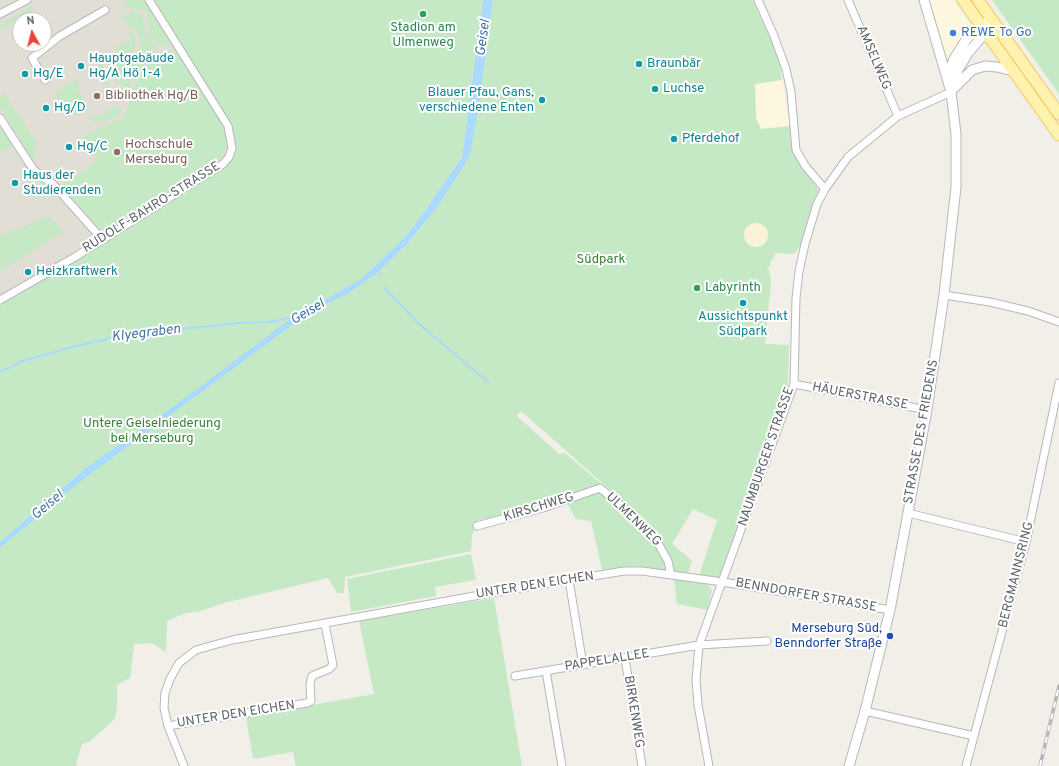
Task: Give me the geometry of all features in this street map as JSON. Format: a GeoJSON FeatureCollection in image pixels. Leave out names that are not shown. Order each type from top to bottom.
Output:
{"type":"FeatureCollection","features":[{"type":"Feature","properties":{"kind":"main road"},"geometry":{"type":"LineString","coordinates":[[963,0],[1059,135]]}},
{"type":"Feature","properties":{"kind":"main road"},"geometry":{"type":"LineString","coordinates":[[978,0],[1059,114]]}},
{"type":"Feature","properties":{"kind":"street"},"geometry":{"type":"LineString","coordinates":[[0,14],[16,3],[27,0]]}},
{"type":"Feature","properties":{"kind":"street","name":"RUDOLF-BAHRO-STRASSE"},"geometry":{"type":"LineString","coordinates":[[0,300],[75,257],[223,164],[230,157],[232,148],[228,126],[149,0]]}},
{"type":"Feature","properties":{"kind":"street"},"geometry":{"type":"LineString","coordinates":[[758,0],[774,36],[786,69],[796,150],[806,167],[825,189]]}},
{"type":"Feature","properties":{"kind":"street","name":"AMSELWEG"},"geometry":{"type":"LineString","coordinates":[[848,0],[898,116]]}},
{"type":"Feature","properties":{"kind":"street","name":"STRASSE DES FRIEDENS"},"geometry":{"type":"LineString","coordinates":[[849,766],[865,711],[890,610],[927,410],[944,295],[957,173],[956,134],[951,92],[925,2]]}},
{"type":"Feature","properties":{"kind":"street"},"geometry":{"type":"LineString","coordinates":[[45,80],[32,58],[60,36],[105,10]]}},
{"type":"Feature","properties":{"kind":"street","name":"STRASSE DES FRIEDENS"},"geometry":{"type":"LineString","coordinates":[[947,77],[960,48],[972,33],[984,29],[993,23]]}},
{"type":"Feature","properties":{"kind":"street","name":"STRASSE DES FRIEDENS"},"geometry":{"type":"LineString","coordinates":[[951,92],[958,70],[984,29]]}},
{"type":"Feature","properties":{"kind":"street"},"geometry":{"type":"LineString","coordinates":[[951,92],[972,70],[985,66],[1013,71]]}},
{"type":"Feature","properties":{"kind":"street","name":"NAUMBURGER STRASSE"},"geometry":{"type":"LineString","coordinates":[[708,766],[698,705],[696,680],[700,646],[794,384],[796,298],[801,260],[817,204],[825,189],[848,157],[898,116],[951,92]]}},
{"type":"Feature","properties":{"kind":"street"},"geometry":{"type":"LineString","coordinates":[[1,122],[25,158],[41,176],[53,184],[102,239]]}},
{"type":"Feature","properties":{"kind":"street"},"geometry":{"type":"LineString","coordinates":[[944,295],[990,302],[1028,311],[1059,322]]}},
{"type":"Feature","properties":{"kind":"street","name":"BERGMANNSRING"},"geometry":{"type":"LineString","coordinates":[[966,766],[1026,542],[1059,383]]}},
{"type":"Feature","properties":{"kind":"street","name":"HÄUERSTRASSE"},"geometry":{"type":"LineString","coordinates":[[794,384],[927,410]]}},
{"type":"Feature","properties":{"kind":"street","name":"KIRSCHWEG"},"geometry":{"type":"LineString","coordinates":[[477,526],[543,508],[600,488]]}},
{"type":"Feature","properties":{"kind":"street","name":"ULMENWEG"},"geometry":{"type":"LineString","coordinates":[[600,488],[632,515],[659,545],[668,561],[671,575]]}},
{"type":"Feature","properties":{"kind":"street"},"geometry":{"type":"LineString","coordinates":[[908,513],[1026,542]]}},
{"type":"Feature","properties":{"kind":"street","name":"UNTER DEN EICHEN"},"geometry":{"type":"LineString","coordinates":[[325,624],[334,665],[329,669],[312,676],[310,684],[312,697],[311,701],[307,703],[168,726],[164,708],[165,693],[170,679],[179,663],[196,650],[232,640],[624,571],[642,571],[723,582]]}},
{"type":"Feature","properties":{"kind":"street"},"geometry":{"type":"LineString","coordinates":[[569,580],[583,664]]}},
{"type":"Feature","properties":{"kind":"street","name":"BENNDORFER STRASSE"},"geometry":{"type":"LineString","coordinates":[[723,582],[890,610]]}},
{"type":"Feature","properties":{"kind":"street"},"geometry":{"type":"LineString","coordinates":[[700,646],[767,641]]}},
{"type":"Feature","properties":{"kind":"street","name":"PAPPELALLEE"},"geometry":{"type":"LineString","coordinates":[[515,676],[700,646]]}},
{"type":"Feature","properties":{"kind":"street","name":"BIRKENWEG"},"geometry":{"type":"LineString","coordinates":[[625,658],[642,766]]}},
{"type":"Feature","properties":{"kind":"street"},"geometry":{"type":"LineString","coordinates":[[546,671],[562,766]]}},
{"type":"Feature","properties":{"kind":"street"},"geometry":{"type":"LineString","coordinates":[[865,711],[974,736]]}},
{"type":"Feature","properties":{"kind":"street"},"geometry":{"type":"LineString","coordinates":[[168,726],[184,766]]}},
{"type":"Feature","properties":{"kind":"shaded area","name":"Hochschule Merseburg"},"geometry":{"type":"Polygon","coordinates":[[[0,0],[152,0],[231,126],[235,147],[233,157],[93,249],[24,292],[0,304],[0,0]]]}},
{"type":"Feature","properties":{"kind":"shaded area"},"geometry":{"type":"Polygon","coordinates":[[[928,0],[953,0],[972,28],[947,63],[928,0]]]}},
{"type":"Feature","properties":{"kind":"shaded area"},"geometry":{"type":"Polygon","coordinates":[[[782,80],[790,126],[761,129],[756,118],[755,83],[782,80]]]}},
{"type":"Feature","properties":{"kind":"green space"},"geometry":{"type":"Polygon","coordinates":[[[123,0],[144,0],[170,41],[168,45],[164,47],[161,46],[149,36],[147,12],[143,9],[131,10],[123,0]]]}},
{"type":"Feature","properties":{"kind":"green space"},"geometry":{"type":"Polygon","coordinates":[[[152,0],[483,0],[462,157],[420,218],[404,238],[370,271],[373,276],[408,243],[422,227],[466,163],[480,98],[493,0],[753,0],[779,57],[782,80],[755,84],[756,118],[761,129],[790,126],[793,148],[797,158],[820,192],[812,207],[801,245],[794,254],[776,253],[770,263],[770,267],[767,267],[770,273],[771,283],[765,344],[789,345],[788,385],[722,572],[719,577],[715,579],[699,576],[717,520],[693,509],[672,544],[692,561],[688,573],[633,566],[602,570],[591,521],[576,519],[568,505],[560,501],[516,516],[479,520],[472,535],[471,551],[345,577],[344,593],[337,593],[328,578],[224,603],[201,611],[186,613],[167,621],[166,652],[152,643],[134,644],[130,678],[117,685],[117,706],[115,719],[89,742],[82,744],[76,764],[78,766],[0,766],[0,304],[24,292],[93,249],[233,157],[235,147],[231,126],[152,0]],[[521,411],[517,416],[559,454],[565,453],[659,533],[521,411]]]}},
{"type":"Feature","properties":{"kind":"green space"},"geometry":{"type":"Polygon","coordinates":[[[992,0],[1059,0],[1059,94],[992,0]]]}},
{"type":"Feature","properties":{"kind":"green space"},"geometry":{"type":"Polygon","coordinates":[[[32,6],[34,9],[29,12],[22,12],[32,6]]]}},
{"type":"Feature","properties":{"kind":"green space"},"geometry":{"type":"Polygon","coordinates":[[[132,12],[136,12],[143,18],[147,37],[160,50],[158,52],[154,47],[143,55],[146,62],[134,76],[128,89],[122,88],[118,78],[137,52],[140,44],[137,33],[129,26],[123,17],[132,12]]]}},
{"type":"Feature","properties":{"kind":"green space"},"geometry":{"type":"Polygon","coordinates":[[[12,18],[12,23],[0,31],[0,25],[12,18]]]}},
{"type":"Feature","properties":{"kind":"green space"},"geometry":{"type":"Polygon","coordinates":[[[131,30],[135,38],[135,49],[123,68],[114,75],[105,61],[118,53],[115,48],[132,38],[128,32],[131,30]]]}},
{"type":"Feature","properties":{"kind":"green space"},"geometry":{"type":"Polygon","coordinates":[[[172,50],[176,51],[194,81],[223,119],[220,123],[227,137],[225,152],[217,162],[200,173],[104,230],[100,230],[62,185],[93,165],[96,157],[82,137],[123,118],[127,110],[133,88],[139,76],[147,67],[172,50]]]}},
{"type":"Feature","properties":{"kind":"green space"},"geometry":{"type":"Polygon","coordinates":[[[102,63],[109,75],[109,91],[98,75],[96,76],[91,69],[102,63]]]}},
{"type":"Feature","properties":{"kind":"green space"},"geometry":{"type":"Polygon","coordinates":[[[76,79],[80,86],[77,88],[89,108],[75,115],[69,109],[62,106],[55,93],[76,79]]]}},
{"type":"Feature","properties":{"kind":"green space"},"geometry":{"type":"Polygon","coordinates":[[[5,94],[35,140],[37,153],[32,159],[0,107],[0,97],[5,94]]]}},
{"type":"Feature","properties":{"kind":"green space"},"geometry":{"type":"Polygon","coordinates":[[[118,105],[122,110],[118,115],[102,122],[93,122],[90,116],[93,114],[96,119],[118,105]]]}},
{"type":"Feature","properties":{"kind":"green space"},"geometry":{"type":"Polygon","coordinates":[[[0,127],[13,146],[0,153],[0,127]]]}},
{"type":"Feature","properties":{"kind":"green space"},"geometry":{"type":"Polygon","coordinates":[[[50,216],[63,232],[0,271],[0,236],[50,216]]]}},
{"type":"Feature","properties":{"kind":"green space"},"geometry":{"type":"Polygon","coordinates":[[[471,554],[476,580],[435,587],[436,596],[351,612],[347,579],[471,554]]]}},
{"type":"Feature","properties":{"kind":"green space"},"geometry":{"type":"Polygon","coordinates":[[[674,578],[707,584],[712,591],[707,610],[677,604],[674,578]]]}},
{"type":"Feature","properties":{"kind":"green space"},"geometry":{"type":"Polygon","coordinates":[[[494,598],[522,766],[296,766],[293,752],[253,759],[246,717],[374,694],[359,621],[494,598]]]}},
{"type":"Feature","properties":{"kind":"sand"},"geometry":{"type":"Polygon","coordinates":[[[756,223],[761,224],[767,230],[767,240],[761,246],[756,247],[751,246],[745,240],[744,235],[745,230],[751,224],[756,223]]]}},
{"type":"Feature","properties":{"kind":"water","name":"Geisel"},"geometry":{"type":"Polygon","coordinates":[[[483,0],[493,0],[480,98],[471,150],[466,163],[435,210],[408,243],[376,274],[347,294],[319,307],[303,317],[81,481],[0,548],[0,542],[86,468],[185,398],[289,320],[361,279],[404,238],[420,218],[462,157],[483,0]]]}},
{"type":"Feature","properties":{"kind":"waterway"},"geometry":{"type":"LineString","coordinates":[[378,269],[380,276]]}},
{"type":"Feature","properties":{"kind":"waterway"},"geometry":{"type":"LineString","coordinates":[[385,288],[419,324],[488,382]]}},
{"type":"Feature","properties":{"kind":"waterway","name":"Klyegraben"},"geometry":{"type":"LineString","coordinates":[[0,372],[23,361],[76,346],[128,334],[242,323],[268,322],[295,317]]}},
{"type":"Feature","properties":{"kind":"railway"},"geometry":{"type":"LineString","coordinates":[[1040,766],[1059,686]]}},
{"type":"Feature","properties":{"kind":"place","name":"Stadion am Ulmenweg"},"geometry":{"type":"Point","coordinates":[423,14]}},
{"type":"Feature","properties":{"kind":"place","name":"REWE To Go"},"geometry":{"type":"Point","coordinates":[953,33]}},
{"type":"Feature","properties":{"kind":"place","name":"Braunbär"},"geometry":{"type":"Point","coordinates":[639,64]}},
{"type":"Feature","properties":{"kind":"place","name":"Hauptgebäude Hg/A Hö 1-4"},"geometry":{"type":"Point","coordinates":[81,66]}},
{"type":"Feature","properties":{"kind":"place","name":"Hg/E"},"geometry":{"type":"Point","coordinates":[25,74]}},
{"type":"Feature","properties":{"kind":"place","name":"Luchse"},"geometry":{"type":"Point","coordinates":[655,89]}},
{"type":"Feature","properties":{"kind":"place","name":"Bibliothek Hg/B"},"geometry":{"type":"Point","coordinates":[97,96]}},
{"type":"Feature","properties":{"kind":"place","name":"Blauer Pfau, Gans, verschiedene Enten"},"geometry":{"type":"Point","coordinates":[542,100]}},
{"type":"Feature","properties":{"kind":"place","name":"Hg/D"},"geometry":{"type":"Point","coordinates":[46,108]}},
{"type":"Feature","properties":{"kind":"place","name":"Pferdehof"},"geometry":{"type":"Point","coordinates":[674,139]}},
{"type":"Feature","properties":{"kind":"place","name":"Hg/C"},"geometry":{"type":"Point","coordinates":[69,147]}},
{"type":"Feature","properties":{"kind":"place","name":"Hochschule Merseburg"},"geometry":{"type":"Point","coordinates":[117,152]}},
{"type":"Feature","properties":{"kind":"place","name":"Haus der Studierenden"},"geometry":{"type":"Point","coordinates":[15,183]}},
{"type":"Feature","properties":{"kind":"place","name":"Heizkraftwerk"},"geometry":{"type":"Point","coordinates":[28,272]}},
{"type":"Feature","properties":{"kind":"place","name":"Labyrinth"},"geometry":{"type":"Point","coordinates":[697,288]}},
{"type":"Feature","properties":{"kind":"place","name":"Aussichtspunkt Südpark"},"geometry":{"type":"Point","coordinates":[743,303]}},
{"type":"Feature","properties":{"kind":"place","name":"Merseburg Süd, Benndorfer Straße"},"geometry":{"type":"Point","coordinates":[890,636]}},
{"type":"Feature","properties":{"kind":"park label","name":"Südpark"},"geometry":{"type":"Point","coordinates":[601,260]}},
{"type":"Feature","properties":{"kind":"park label","name":"Untere Geiselniederung bei Merseburg"},"geometry":{"type":"Point","coordinates":[152,432]}}]}
